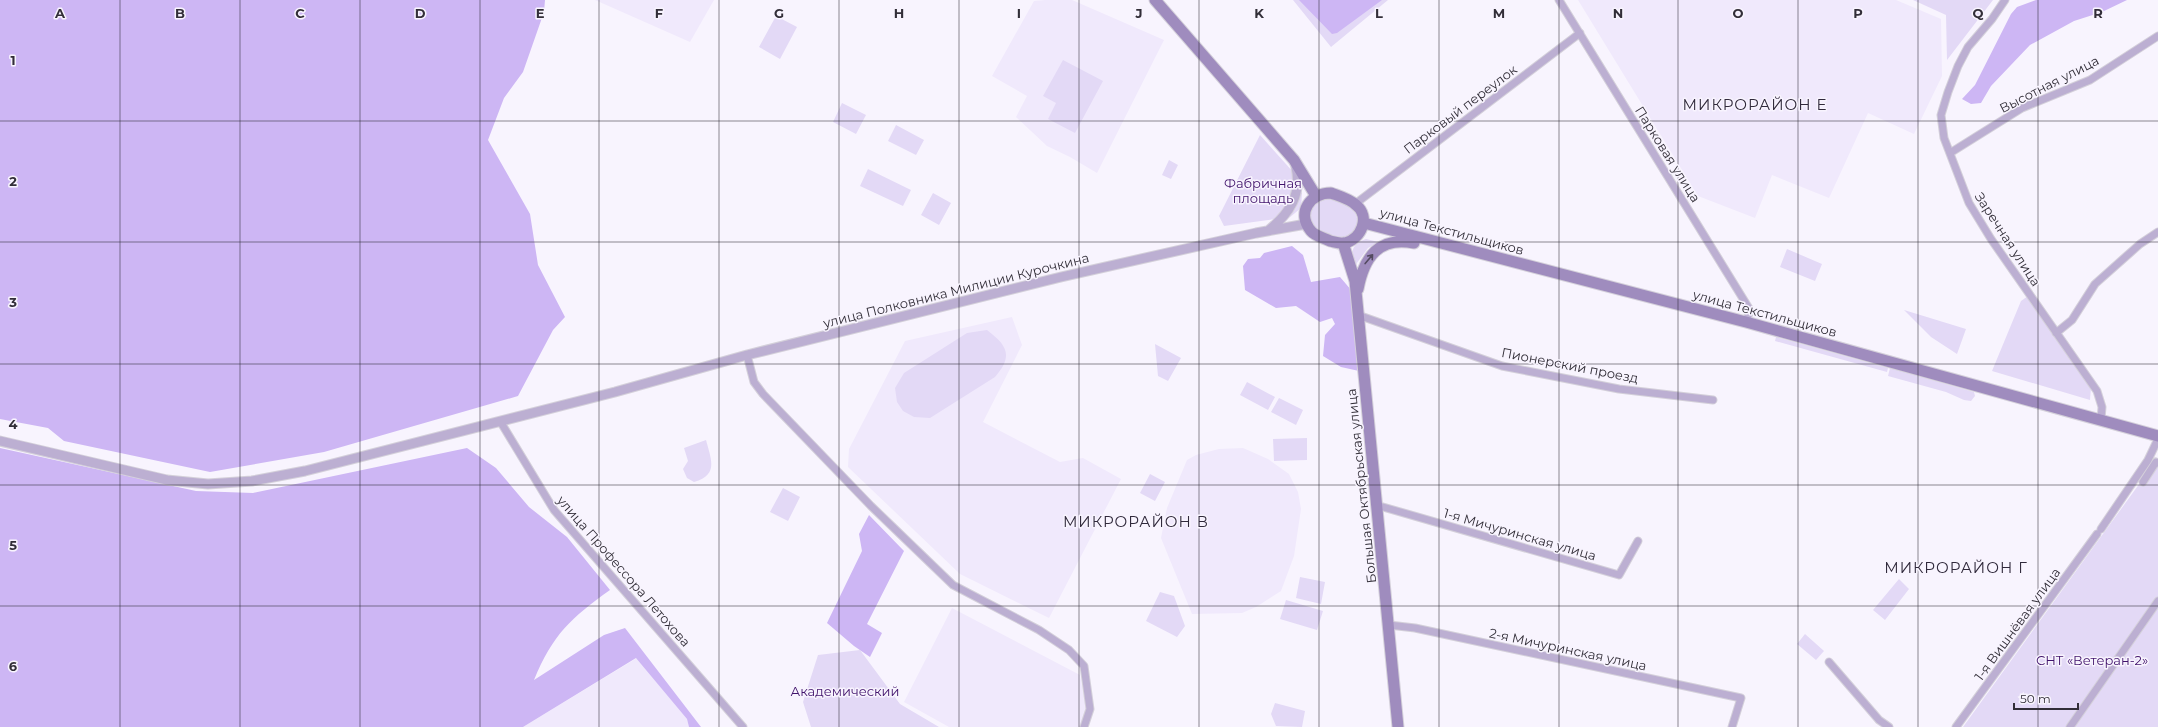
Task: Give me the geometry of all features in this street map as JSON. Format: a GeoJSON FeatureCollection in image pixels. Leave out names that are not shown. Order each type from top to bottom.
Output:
{"type":"FeatureCollection","features":[{"type":"Feature","properties":{"kind":"main road"},"geometry":{"type":"LineString","coordinates":[[1155,0],[1294,160],[1316,196]]}},
{"type":"Feature","properties":{"kind":"main road"},"geometry":{"type":"LineString","coordinates":[[1331,193],[1355,204],[1361,211],[1364,223],[1356,237],[1343,243],[1337,243],[1316,235],[1306,224],[1304,211],[1310,201],[1316,196],[1331,193]]}},
{"type":"Feature","properties":{"kind":"main road","name":"улица Текстильщиков"},"geometry":{"type":"LineString","coordinates":[[1364,223],[1746,322],[2101,419],[2158,437]]}},
{"type":"Feature","properties":{"kind":"main road"},"geometry":{"type":"LineString","coordinates":[[1356,295],[1365,262],[1381,247],[1402,240],[1435,247],[1445,244]]}},
{"type":"Feature","properties":{"kind":"main road","name":"Большая Октябрьская улица"},"geometry":{"type":"LineString","coordinates":[[1343,243],[1355,282],[1398,727]]}},
{"type":"Feature","properties":{"kind":"street","name":"Парковая улица"},"geometry":{"type":"LineString","coordinates":[[1559,0],[1750,310],[1746,322]]}},
{"type":"Feature","properties":{"kind":"street","name":"Заречная улица"},"geometry":{"type":"LineString","coordinates":[[2004,1],[1968,47],[1948,92],[1942,115],[1944,138],[1969,203],[2056,333],[2097,391],[2102,407],[2101,419]]}},
{"type":"Feature","properties":{"kind":"street","name":"Парковый переулок"},"geometry":{"type":"LineString","coordinates":[[1355,204],[1580,33]]}},
{"type":"Feature","properties":{"kind":"street","name":"Высотная улица"},"geometry":{"type":"LineString","coordinates":[[1950,153],[2022,108],[2090,80],[2158,36]]}},
{"type":"Feature","properties":{"kind":"street"},"geometry":{"type":"LineString","coordinates":[[1268,230],[1289,211],[1295,200],[1299,178],[1294,160]]}},
{"type":"Feature","properties":{"kind":"street","name":"улица Полковника Милиции Курочкина"},"geometry":{"type":"LineString","coordinates":[[0,441],[167,480],[208,484],[252,480],[304,471],[615,392],[747,355],[1061,277],[1268,230],[1306,224]]}},
{"type":"Feature","properties":{"kind":"street"},"geometry":{"type":"LineString","coordinates":[[2056,333],[2072,320],[2095,284],[2140,244],[2158,232]]}},
{"type":"Feature","properties":{"kind":"street","name":"Пионерский проезд"},"geometry":{"type":"LineString","coordinates":[[1358,314],[1502,366],[1619,389],[1713,400]]}},
{"type":"Feature","properties":{"kind":"street"},"geometry":{"type":"LineString","coordinates":[[747,355],[754,382],[763,394],[871,506],[953,585],[1039,630],[1069,650],[1084,666],[1090,709],[1084,727]]}},
{"type":"Feature","properties":{"kind":"street","name":"улица Профессора Летохова"},"geometry":{"type":"LineString","coordinates":[[500,421],[554,510],[743,727]]}},
{"type":"Feature","properties":{"kind":"street","name":"1-я Вишнёвая улица"},"geometry":{"type":"LineString","coordinates":[[1956,727],[2099,532],[2145,465],[2158,437]]}},
{"type":"Feature","properties":{"kind":"street"},"geometry":{"type":"LineString","coordinates":[[2143,482],[2156,462],[2158,463]]}},
{"type":"Feature","properties":{"kind":"street","name":"1-я Мичуринская улица"},"geometry":{"type":"LineString","coordinates":[[1376,505],[1620,575],[1638,541]]}},
{"type":"Feature","properties":{"kind":"street"},"geometry":{"type":"LineString","coordinates":[[2070,727],[2158,601]]}},
{"type":"Feature","properties":{"kind":"street","name":"2-я Мичуринская улица"},"geometry":{"type":"LineString","coordinates":[[1389,624],[1415,628],[1741,698],[1732,727]]}},
{"type":"Feature","properties":{"kind":"street"},"geometry":{"type":"LineString","coordinates":[[1829,662],[1879,720],[1889,727]]}},
{"type":"Feature","properties":{"kind":"shaded area"},"geometry":{"type":"Polygon","coordinates":[[[0,0],[545,0],[544,12],[523,72],[504,98],[488,140],[530,214],[538,265],[565,317],[553,330],[518,396],[324,452],[210,472],[64,441],[48,428],[0,419],[0,0]]]}},
{"type":"Feature","properties":{"kind":"shaded area"},"geometry":{"type":"Polygon","coordinates":[[[595,0],[714,0],[690,42],[595,0]]]}},
{"type":"Feature","properties":{"kind":"shaded area"},"geometry":{"type":"Polygon","coordinates":[[[1072,0],[1164,40],[1097,173],[1070,157],[1047,146],[1016,117],[1027,96],[992,76],[1034,1],[1072,0]]]}},
{"type":"Feature","properties":{"kind":"shaded area"},"geometry":{"type":"Polygon","coordinates":[[[1299,0],[1382,0],[1337,33],[1332,34],[1299,0]]]}},
{"type":"Feature","properties":{"kind":"shaded area"},"geometry":{"type":"Polygon","coordinates":[[[1578,0],[1896,0],[1941,19],[1942,76],[1914,134],[1868,113],[1829,198],[1772,175],[1755,218],[1698,196],[1578,0]]]}},
{"type":"Feature","properties":{"kind":"shaded area"},"geometry":{"type":"Polygon","coordinates":[[[2036,0],[2127,0],[2102,12],[2074,21],[2030,45],[1991,86],[1981,103],[1971,104],[1962,99],[1975,85],[2011,14],[2017,7],[2036,0]]]}},
{"type":"Feature","properties":{"kind":"shaded area"},"geometry":{"type":"Polygon","coordinates":[[[1292,246],[1303,255],[1311,282],[1340,277],[1352,291],[1359,371],[1341,367],[1323,356],[1325,335],[1335,324],[1332,318],[1320,322],[1296,306],[1276,308],[1245,290],[1243,266],[1248,259],[1260,258],[1264,253],[1292,246]]]}},
{"type":"Feature","properties":{"kind":"shaded area"},"geometry":{"type":"Polygon","coordinates":[[[1012,317],[1022,345],[983,422],[1060,462],[1083,458],[1121,479],[1049,618],[960,574],[848,467],[849,449],[905,341],[1012,317]]]}},
{"type":"Feature","properties":{"kind":"shaded area"},"geometry":{"type":"Polygon","coordinates":[[[0,448],[196,491],[253,493],[467,448],[496,468],[529,507],[567,537],[610,590],[584,609],[564,628],[548,650],[534,680],[604,635],[625,628],[701,727],[689,727],[687,719],[636,658],[523,727],[0,727],[0,448]]]}},
{"type":"Feature","properties":{"kind":"shaded area"},"geometry":{"type":"Polygon","coordinates":[[[1243,448],[1268,459],[1289,474],[1298,492],[1301,509],[1294,556],[1281,591],[1256,607],[1242,613],[1192,614],[1161,538],[1167,508],[1187,460],[1196,455],[1219,449],[1243,448]]]}},
{"type":"Feature","properties":{"kind":"shaded area"},"geometry":{"type":"Polygon","coordinates":[[[869,515],[904,551],[867,624],[882,633],[870,657],[854,646],[827,623],[862,551],[859,534],[869,515]]]}},
{"type":"Feature","properties":{"kind":"shaded area"},"geometry":{"type":"Polygon","coordinates":[[[952,608],[1080,675],[1087,713],[1083,727],[949,727],[904,702],[952,608]]]}},
{"type":"Feature","properties":{"kind":"shaded area"},"geometry":{"type":"Polygon","coordinates":[[[637,658],[687,719],[689,727],[523,727],[637,658]]]}},
{"type":"Feature","properties":{"kind":"green space"},"geometry":{"type":"Polygon","coordinates":[[[1293,0],[1388,0],[1331,47],[1293,0]]]}},
{"type":"Feature","properties":{"kind":"green space"},"geometry":{"type":"Polygon","coordinates":[[[1913,0],[1993,0],[1947,60],[1946,15],[1913,0]]]}},
{"type":"Feature","properties":{"kind":"green space"},"geometry":{"type":"Polygon","coordinates":[[[776,16],[797,27],[780,59],[759,47],[776,16]]]}},
{"type":"Feature","properties":{"kind":"green space"},"geometry":{"type":"Polygon","coordinates":[[[1063,60],[1103,81],[1075,133],[1048,119],[1056,103],[1043,96],[1063,60]]]}},
{"type":"Feature","properties":{"kind":"green space"},"geometry":{"type":"Polygon","coordinates":[[[842,103],[866,115],[856,134],[833,122],[842,103]]]}},
{"type":"Feature","properties":{"kind":"green space"},"geometry":{"type":"Polygon","coordinates":[[[896,125],[924,140],[916,155],[888,141],[896,125]]]}},
{"type":"Feature","properties":{"kind":"green space","name":"Фабричная площадь"},"geometry":{"type":"Polygon","coordinates":[[[1260,135],[1294,173],[1294,185],[1290,202],[1275,219],[1224,226],[1219,216],[1260,135]]]}},
{"type":"Feature","properties":{"kind":"green space"},"geometry":{"type":"Polygon","coordinates":[[[1169,160],[1178,165],[1171,179],[1162,175],[1169,160]]]}},
{"type":"Feature","properties":{"kind":"green space"},"geometry":{"type":"Polygon","coordinates":[[[868,169],[911,190],[903,206],[860,186],[868,169]]]}},
{"type":"Feature","properties":{"kind":"green space"},"geometry":{"type":"Polygon","coordinates":[[[1299,191],[1302,193],[1301,208],[1289,218],[1299,191]]]}},
{"type":"Feature","properties":{"kind":"green space"},"geometry":{"type":"Polygon","coordinates":[[[933,193],[951,203],[939,225],[921,215],[933,193]]]}},
{"type":"Feature","properties":{"kind":"green space"},"geometry":{"type":"Polygon","coordinates":[[[1327,198],[1348,206],[1353,211],[1357,221],[1350,236],[1338,239],[1322,232],[1312,225],[1309,216],[1313,207],[1317,203],[1327,198]]]}},
{"type":"Feature","properties":{"kind":"green space"},"geometry":{"type":"Polygon","coordinates":[[[1366,239],[1379,242],[1368,248],[1354,267],[1352,258],[1353,250],[1358,243],[1366,239]]]}},
{"type":"Feature","properties":{"kind":"green space"},"geometry":{"type":"Polygon","coordinates":[[[1787,249],[1822,264],[1815,281],[1780,267],[1787,249]]]}},
{"type":"Feature","properties":{"kind":"green space"},"geometry":{"type":"Polygon","coordinates":[[[2028,296],[2091,387],[2090,400],[1992,371],[2021,301],[2028,296]]]}},
{"type":"Feature","properties":{"kind":"green space"},"geometry":{"type":"Polygon","coordinates":[[[1904,310],[1966,329],[1957,354],[1931,337],[1904,310]]]}},
{"type":"Feature","properties":{"kind":"green space"},"geometry":{"type":"Polygon","coordinates":[[[987,330],[1000,341],[1006,352],[1006,357],[1001,370],[995,377],[930,418],[914,417],[903,411],[897,402],[895,388],[904,373],[967,333],[987,330]]]}},
{"type":"Feature","properties":{"kind":"green space"},"geometry":{"type":"Polygon","coordinates":[[[1776,337],[1888,368],[1887,372],[1775,341],[1776,337]]]}},
{"type":"Feature","properties":{"kind":"green space"},"geometry":{"type":"Polygon","coordinates":[[[1155,344],[1181,358],[1168,381],[1158,376],[1155,344]]]}},
{"type":"Feature","properties":{"kind":"green space"},"geometry":{"type":"Polygon","coordinates":[[[1890,368],[1974,392],[1975,396],[1971,401],[1964,400],[1946,392],[1888,376],[1890,368]]]}},
{"type":"Feature","properties":{"kind":"green space"},"geometry":{"type":"Polygon","coordinates":[[[1247,382],[1275,397],[1268,410],[1240,395],[1247,382]]]}},
{"type":"Feature","properties":{"kind":"green space"},"geometry":{"type":"Polygon","coordinates":[[[1279,398],[1303,410],[1296,425],[1271,412],[1279,398]]]}},
{"type":"Feature","properties":{"kind":"green space"},"geometry":{"type":"Polygon","coordinates":[[[1307,438],[1307,460],[1274,461],[1273,439],[1307,438]]]}},
{"type":"Feature","properties":{"kind":"green space"},"geometry":{"type":"Polygon","coordinates":[[[706,440],[711,460],[710,471],[702,479],[694,482],[687,478],[683,469],[688,461],[684,448],[706,440]]]}},
{"type":"Feature","properties":{"kind":"green space","name":"СНТ «Ветеран-2»"},"geometry":{"type":"Polygon","coordinates":[[[2153,465],[2158,467],[2158,727],[1963,727],[2153,465]]]}},
{"type":"Feature","properties":{"kind":"green space"},"geometry":{"type":"Polygon","coordinates":[[[1150,474],[1165,482],[1155,501],[1140,493],[1150,474]]]}},
{"type":"Feature","properties":{"kind":"green space"},"geometry":{"type":"Polygon","coordinates":[[[783,488],[800,497],[788,521],[770,512],[783,488]]]}},
{"type":"Feature","properties":{"kind":"green space"},"geometry":{"type":"Polygon","coordinates":[[[1300,577],[1325,582],[1321,604],[1296,598],[1300,577]]]}},
{"type":"Feature","properties":{"kind":"green space"},"geometry":{"type":"Polygon","coordinates":[[[1899,579],[1909,589],[1885,620],[1873,610],[1899,579]]]}},
{"type":"Feature","properties":{"kind":"green space"},"geometry":{"type":"Polygon","coordinates":[[[1160,592],[1174,596],[1185,626],[1177,637],[1146,621],[1160,592]]]}},
{"type":"Feature","properties":{"kind":"green space"},"geometry":{"type":"Polygon","coordinates":[[[1286,600],[1323,611],[1317,630],[1280,619],[1286,600]]]}},
{"type":"Feature","properties":{"kind":"green space"},"geometry":{"type":"Polygon","coordinates":[[[1805,634],[1824,651],[1816,660],[1797,644],[1805,634]]]}},
{"type":"Feature","properties":{"kind":"green space","name":"Академический"},"geometry":{"type":"Polygon","coordinates":[[[860,650],[900,704],[939,727],[811,727],[803,702],[818,655],[860,650]]]}},
{"type":"Feature","properties":{"kind":"green space"},"geometry":{"type":"Polygon","coordinates":[[[1275,703],[1305,711],[1302,727],[1276,726],[1271,714],[1275,703]]]}},
{"type":"Feature","properties":{"kind":"district","name":"МИКРОРАЙОН Е"},"geometry":{"type":"Point","coordinates":[1755,104]}},
{"type":"Feature","properties":{"kind":"district","name":"МИКРОРАЙОН В"},"geometry":{"type":"Point","coordinates":[1136,521]}},
{"type":"Feature","properties":{"kind":"district","name":"МИКРОРАЙОН Г"},"geometry":{"type":"Point","coordinates":[1956,567]}}]}
